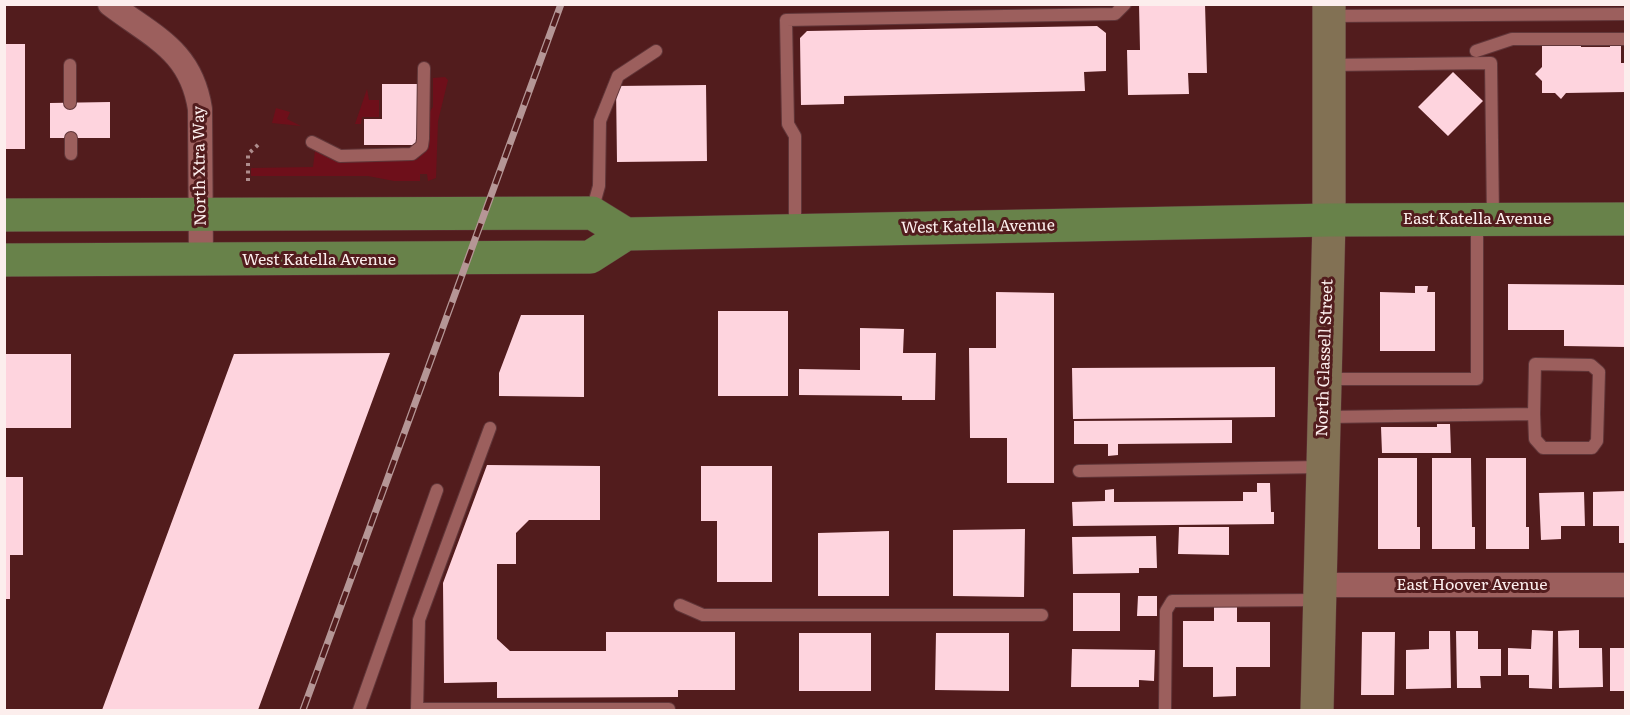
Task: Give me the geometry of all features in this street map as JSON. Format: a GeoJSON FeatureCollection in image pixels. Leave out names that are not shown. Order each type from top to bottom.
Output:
{"type":"FeatureCollection","features":[{"type":"Feature","properties":{"kind":"main road","name":"North Glassell Street"},"geometry":{"type":"LineString","coordinates":[[1317,711],[1329,220],[1329,10]]}},
{"type":"Feature","properties":{"kind":"main road"},"geometry":{"type":"LineString","coordinates":[[4,215],[592,213],[626,234]]}},
{"type":"Feature","properties":{"kind":"main road","name":"East Katella Avenue"},"geometry":{"type":"LineString","coordinates":[[1329,220],[1626,219]]}},
{"type":"Feature","properties":{"kind":"main road","name":"West Katella Avenue"},"geometry":{"type":"LineString","coordinates":[[4,260],[590,257],[626,234],[1329,220]]}},
{"type":"Feature","properties":{"kind":"street","name":"North Xtra Way"},"geometry":{"type":"LineString","coordinates":[[110,4],[158,37],[174,52],[186,65],[197,88],[200,109],[201,260]]}},
{"type":"Feature","properties":{"kind":"street","name":"East Hoover Avenue"},"geometry":{"type":"LineString","coordinates":[[1319,593],[1626,585]]}},
{"type":"Feature","properties":{"kind":"lane"},"geometry":{"type":"LineString","coordinates":[[795,231],[795,136],[788,124],[786,20],[1115,14],[1125,4]]}},
{"type":"Feature","properties":{"kind":"lane"},"geometry":{"type":"LineString","coordinates":[[1329,10],[1626,14]]}},
{"type":"Feature","properties":{"kind":"lane"},"geometry":{"type":"LineString","coordinates":[[1476,51],[1512,39],[1626,39]]}},
{"type":"Feature","properties":{"kind":"lane"},"geometry":{"type":"LineString","coordinates":[[592,213],[598,186],[600,121],[618,76],[656,51]]}},
{"type":"Feature","properties":{"kind":"lane"},"geometry":{"type":"LineString","coordinates":[[1324,379],[1477,379],[1491,63],[1330,65]]}},
{"type":"Feature","properties":{"kind":"lane"},"geometry":{"type":"LineString","coordinates":[[70,65],[70,103]]}},
{"type":"Feature","properties":{"kind":"lane"},"geometry":{"type":"LineString","coordinates":[[312,142],[340,156],[412,154],[422,146],[423,139],[424,68]]}},
{"type":"Feature","properties":{"kind":"lane"},"geometry":{"type":"LineString","coordinates":[[71,138],[71,154]]}},
{"type":"Feature","properties":{"kind":"lane"},"geometry":{"type":"LineString","coordinates":[[1535,364],[1591,365],[1599,372],[1597,441],[1592,448],[1543,448],[1535,439],[1534,414],[1535,364]]}},
{"type":"Feature","properties":{"kind":"lane"},"geometry":{"type":"LineString","coordinates":[[1323,417],[1534,414]]}},
{"type":"Feature","properties":{"kind":"lane"},"geometry":{"type":"LineString","coordinates":[[490,428],[419,620],[417,709],[669,710]]}},
{"type":"Feature","properties":{"kind":"lane"},"geometry":{"type":"LineString","coordinates":[[1079,471],[1322,467]]}},
{"type":"Feature","properties":{"kind":"lane"},"geometry":{"type":"LineString","coordinates":[[359,711],[437,490]]}},
{"type":"Feature","properties":{"kind":"lane"},"geometry":{"type":"LineString","coordinates":[[1165,711],[1166,611],[1172,600],[1319,593]]}},
{"type":"Feature","properties":{"kind":"lane"},"geometry":{"type":"LineString","coordinates":[[680,605],[703,615],[1042,615]]}},
{"type":"Feature","properties":{"kind":"path"},"geometry":{"type":"LineString","coordinates":[[248,181],[248,154],[260,143]]}},
{"type":"Feature","properties":{"kind":"shaded area"},"geometry":{"type":"Polygon","coordinates":[[[445,77],[448,80],[438,121],[436,178],[428,181],[427,174],[420,174],[420,181],[394,181],[368,176],[251,176],[251,168],[313,167],[315,151],[333,160],[416,160],[425,149],[429,113],[433,107],[433,78],[445,77]]]}},
{"type":"Feature","properties":{"kind":"shaded area"},"geometry":{"type":"Polygon","coordinates":[[[367,89],[369,100],[379,100],[379,117],[362,117],[361,124],[355,124],[367,89]]]}},
{"type":"Feature","properties":{"kind":"shaded area"},"geometry":{"type":"Polygon","coordinates":[[[276,108],[290,112],[287,119],[301,126],[272,123],[276,108]]]}},
{"type":"Feature","properties":{"kind":"building"},"geometry":{"type":"Polygon","coordinates":[[[1139,4],[1205,4],[1207,73],[1188,73],[1189,94],[1128,95],[1127,50],[1140,50],[1139,4]]]}},
{"type":"Feature","properties":{"kind":"building"},"geometry":{"type":"Polygon","coordinates":[[[1097,26],[1106,33],[1106,71],[1084,72],[1085,91],[844,96],[844,104],[801,105],[800,38],[807,31],[1097,26]]]}},
{"type":"Feature","properties":{"kind":"building"},"geometry":{"type":"Polygon","coordinates":[[[1581,42],[1581,47],[1610,47],[1610,42],[1621,42],[1621,63],[1626,63],[1626,92],[1566,93],[1561,99],[1555,93],[1542,93],[1542,81],[1535,74],[1542,67],[1542,43],[1581,42]]]}},
{"type":"Feature","properties":{"kind":"building"},"geometry":{"type":"Polygon","coordinates":[[[4,44],[25,44],[25,149],[4,149],[4,44]]]}},
{"type":"Feature","properties":{"kind":"building"},"geometry":{"type":"Polygon","coordinates":[[[1453,72],[1483,101],[1448,136],[1418,107],[1453,72]]]}},
{"type":"Feature","properties":{"kind":"building"},"geometry":{"type":"Polygon","coordinates":[[[382,84],[417,84],[418,145],[364,145],[364,119],[382,119],[382,84]]]}},
{"type":"Feature","properties":{"kind":"building"},"geometry":{"type":"Polygon","coordinates":[[[706,85],[707,161],[617,162],[616,86],[706,85]]]}},
{"type":"Feature","properties":{"kind":"building"},"geometry":{"type":"Polygon","coordinates":[[[110,102],[110,138],[50,138],[50,103],[110,102]]]}},
{"type":"Feature","properties":{"kind":"building"},"geometry":{"type":"Polygon","coordinates":[[[1508,284],[1626,285],[1626,347],[1564,346],[1564,330],[1508,330],[1508,284]]]}},
{"type":"Feature","properties":{"kind":"building"},"geometry":{"type":"Polygon","coordinates":[[[1415,286],[1428,286],[1427,292],[1435,292],[1435,351],[1380,351],[1380,292],[1415,293],[1415,286]]]}},
{"type":"Feature","properties":{"kind":"building"},"geometry":{"type":"Polygon","coordinates":[[[996,292],[1054,293],[1054,483],[1007,483],[1007,438],[970,438],[969,348],[996,348],[996,292]]]}},
{"type":"Feature","properties":{"kind":"building"},"geometry":{"type":"Polygon","coordinates":[[[718,311],[788,311],[788,396],[718,396],[718,311]]]}},
{"type":"Feature","properties":{"kind":"building"},"geometry":{"type":"Polygon","coordinates":[[[521,315],[584,315],[584,397],[499,396],[499,373],[521,315]]]}},
{"type":"Feature","properties":{"kind":"building"},"geometry":{"type":"Polygon","coordinates":[[[860,328],[904,329],[903,353],[936,353],[935,400],[902,400],[902,396],[799,395],[799,369],[860,370],[860,328]]]}},
{"type":"Feature","properties":{"kind":"building"},"geometry":{"type":"Polygon","coordinates":[[[390,353],[258,710],[102,710],[234,354],[390,353]]]}},
{"type":"Feature","properties":{"kind":"building"},"geometry":{"type":"Polygon","coordinates":[[[4,354],[71,354],[71,428],[4,428],[4,354]]]}},
{"type":"Feature","properties":{"kind":"building"},"geometry":{"type":"Polygon","coordinates":[[[1275,367],[1275,417],[1073,419],[1072,368],[1275,367]]]}},
{"type":"Feature","properties":{"kind":"building"},"geometry":{"type":"Polygon","coordinates":[[[1232,420],[1232,443],[1118,444],[1118,455],[1108,456],[1108,444],[1074,444],[1074,421],[1232,420]]]}},
{"type":"Feature","properties":{"kind":"building"},"geometry":{"type":"Polygon","coordinates":[[[1437,424],[1450,424],[1451,453],[1382,453],[1381,427],[1437,427],[1437,424]]]}},
{"type":"Feature","properties":{"kind":"building"},"geometry":{"type":"Polygon","coordinates":[[[1378,458],[1417,458],[1417,527],[1420,527],[1420,549],[1378,549],[1378,458]]]}},
{"type":"Feature","properties":{"kind":"building"},"geometry":{"type":"Polygon","coordinates":[[[1432,458],[1471,458],[1472,527],[1475,527],[1475,549],[1432,549],[1432,458]]]}},
{"type":"Feature","properties":{"kind":"building"},"geometry":{"type":"Polygon","coordinates":[[[1486,458],[1526,458],[1526,527],[1529,527],[1529,549],[1486,549],[1486,458]]]}},
{"type":"Feature","properties":{"kind":"building"},"geometry":{"type":"Polygon","coordinates":[[[487,465],[600,466],[600,520],[529,520],[516,533],[516,564],[497,564],[497,639],[510,651],[606,651],[606,632],[735,632],[735,690],[678,690],[678,697],[497,698],[497,682],[444,683],[443,583],[487,465]]]}},
{"type":"Feature","properties":{"kind":"building"},"geometry":{"type":"Polygon","coordinates":[[[701,466],[772,466],[772,582],[717,582],[717,521],[701,521],[701,466]]]}},
{"type":"Feature","properties":{"kind":"building"},"geometry":{"type":"Polygon","coordinates":[[[4,477],[23,477],[23,555],[10,555],[10,599],[4,599],[4,477]]]}},
{"type":"Feature","properties":{"kind":"building"},"geometry":{"type":"Polygon","coordinates":[[[1257,483],[1270,483],[1271,512],[1274,512],[1274,524],[1073,526],[1072,502],[1105,501],[1105,490],[1114,489],[1114,502],[1243,501],[1243,492],[1257,492],[1257,483]]]}},
{"type":"Feature","properties":{"kind":"building"},"geometry":{"type":"Polygon","coordinates":[[[1626,491],[1626,543],[1619,543],[1619,526],[1593,526],[1593,492],[1626,491]]]}},
{"type":"Feature","properties":{"kind":"building"},"geometry":{"type":"Polygon","coordinates":[[[1584,492],[1585,526],[1561,526],[1561,539],[1541,540],[1539,493],[1584,492]]]}},
{"type":"Feature","properties":{"kind":"building"},"geometry":{"type":"Polygon","coordinates":[[[1179,527],[1229,527],[1229,555],[1178,554],[1179,527]]]}},
{"type":"Feature","properties":{"kind":"building"},"geometry":{"type":"Polygon","coordinates":[[[1025,529],[1024,597],[953,596],[953,530],[1025,529]]]}},
{"type":"Feature","properties":{"kind":"building"},"geometry":{"type":"Polygon","coordinates":[[[889,531],[889,596],[818,596],[818,533],[889,531]]]}},
{"type":"Feature","properties":{"kind":"building"},"geometry":{"type":"Polygon","coordinates":[[[1156,536],[1157,568],[1139,568],[1139,573],[1073,574],[1072,537],[1156,536]]]}},
{"type":"Feature","properties":{"kind":"building"},"geometry":{"type":"Polygon","coordinates":[[[1073,593],[1120,593],[1120,631],[1073,631],[1073,593]]]}},
{"type":"Feature","properties":{"kind":"building"},"geometry":{"type":"Polygon","coordinates":[[[1138,596],[1157,596],[1157,616],[1137,616],[1138,596]]]}},
{"type":"Feature","properties":{"kind":"building"},"geometry":{"type":"Polygon","coordinates":[[[1214,607],[1237,607],[1237,622],[1270,622],[1270,667],[1236,667],[1236,696],[1213,697],[1213,667],[1183,667],[1183,621],[1214,621],[1214,607]]]}},
{"type":"Feature","properties":{"kind":"building"},"geometry":{"type":"Polygon","coordinates":[[[1532,630],[1553,631],[1552,689],[1529,688],[1529,675],[1508,675],[1508,648],[1531,649],[1532,630]]]}},
{"type":"Feature","properties":{"kind":"building"},"geometry":{"type":"Polygon","coordinates":[[[1579,630],[1579,648],[1602,648],[1603,687],[1559,688],[1558,631],[1579,630]]]}},
{"type":"Feature","properties":{"kind":"building"},"geometry":{"type":"Polygon","coordinates":[[[1429,631],[1450,631],[1451,688],[1406,689],[1406,650],[1429,649],[1429,631]]]}},
{"type":"Feature","properties":{"kind":"building"},"geometry":{"type":"Polygon","coordinates":[[[1456,631],[1478,631],[1478,649],[1501,649],[1501,676],[1480,676],[1481,688],[1457,688],[1456,631]]]}},
{"type":"Feature","properties":{"kind":"building"},"geometry":{"type":"Polygon","coordinates":[[[1362,632],[1395,632],[1394,695],[1361,695],[1362,632]]]}},
{"type":"Feature","properties":{"kind":"building"},"geometry":{"type":"Polygon","coordinates":[[[799,633],[871,633],[871,691],[799,691],[799,633]]]}},
{"type":"Feature","properties":{"kind":"building"},"geometry":{"type":"Polygon","coordinates":[[[936,633],[1009,633],[1009,691],[935,690],[936,633]]]}},
{"type":"Feature","properties":{"kind":"building"},"geometry":{"type":"Polygon","coordinates":[[[1610,648],[1626,648],[1626,691],[1610,691],[1610,648]]]}},
{"type":"Feature","properties":{"kind":"building"},"geometry":{"type":"Polygon","coordinates":[[[1072,649],[1155,650],[1154,681],[1139,680],[1139,687],[1071,687],[1072,649]]]}},
{"type":"Feature","properties":{"kind":"railway"},"geometry":{"type":"LineString","coordinates":[[303,710],[561,4]]}}]}
